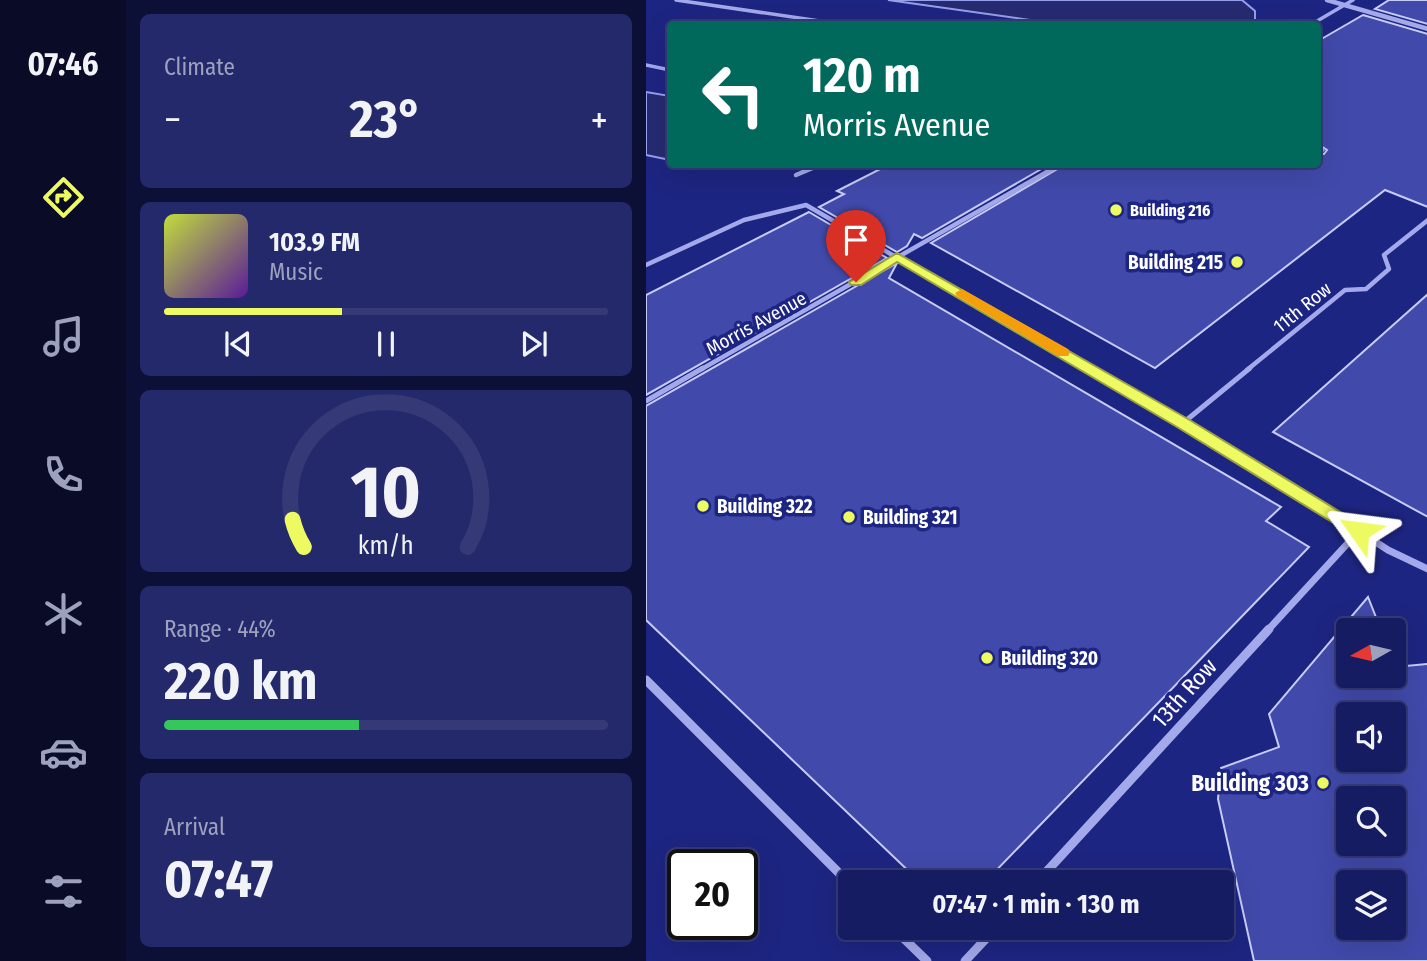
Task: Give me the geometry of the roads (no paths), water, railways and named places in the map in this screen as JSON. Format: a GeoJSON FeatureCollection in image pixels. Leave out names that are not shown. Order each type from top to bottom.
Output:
{"type":"FeatureCollection","features":[{"type":"Feature","properties":{"kind":"street"},"geometry":{"type":"LineString","coordinates":[[1327,0],[1427,29]]}},
{"type":"Feature","properties":{"kind":"street"},"geometry":{"type":"LineString","coordinates":[[1359,531],[1388,550],[1427,569]]}},
{"type":"Feature","properties":{"kind":"street","name":"13th Row"},"geometry":{"type":"LineString","coordinates":[[1048,870],[1359,531]]}},
{"type":"Feature","properties":{"kind":"street"},"geometry":{"type":"LineString","coordinates":[[646,680],[838,872]]}},
{"type":"Feature","properties":{"kind":"street"},"geometry":{"type":"LineString","coordinates":[[905,940],[927,961]]}},
{"type":"Feature","properties":{"kind":"street"},"geometry":{"type":"LineString","coordinates":[[965,961],[985,940]]}},
{"type":"Feature","properties":{"kind":"lane"},"geometry":{"type":"LineString","coordinates":[[676,0],[820,21]]}},
{"type":"Feature","properties":{"kind":"lane"},"geometry":{"type":"LineString","coordinates":[[1317,21],[1353,0]]}},
{"type":"Feature","properties":{"kind":"lane"},"geometry":{"type":"LineString","coordinates":[[646,65],[667,68]]}},
{"type":"Feature","properties":{"kind":"lane"},"geometry":{"type":"LineString","coordinates":[[796,176],[813,168]]}},
{"type":"Feature","properties":{"kind":"lane","name":"Morris Avenue"},"geometry":{"type":"LineString","coordinates":[[646,401],[1054,168]]}},
{"type":"Feature","properties":{"kind":"lane"},"geometry":{"type":"LineString","coordinates":[[646,265],[743,219],[779,207],[806,205],[1183,423],[1359,531]]}},
{"type":"Feature","properties":{"kind":"lane","name":"11th Row"},"geometry":{"type":"LineString","coordinates":[[1183,423],[1345,290],[1366,289],[1389,269],[1384,256],[1427,220]]}},
{"type":"Feature","properties":{"kind":"place","name":"Building 216"},"geometry":{"type":"Point","coordinates":[1116,210]}},
{"type":"Feature","properties":{"kind":"place","name":"Building 215"},"geometry":{"type":"Point","coordinates":[1237,262]}},
{"type":"Feature","properties":{"kind":"place","name":"Building 322"},"geometry":{"type":"Point","coordinates":[703,506]}},
{"type":"Feature","properties":{"kind":"place","name":"Building 321"},"geometry":{"type":"Point","coordinates":[849,517]}},
{"type":"Feature","properties":{"kind":"place","name":"Building 320"},"geometry":{"type":"Point","coordinates":[987,658]}},
{"type":"Feature","properties":{"kind":"place","name":"Building 303"},"geometry":{"type":"Point","coordinates":[1323,783]}}]}
